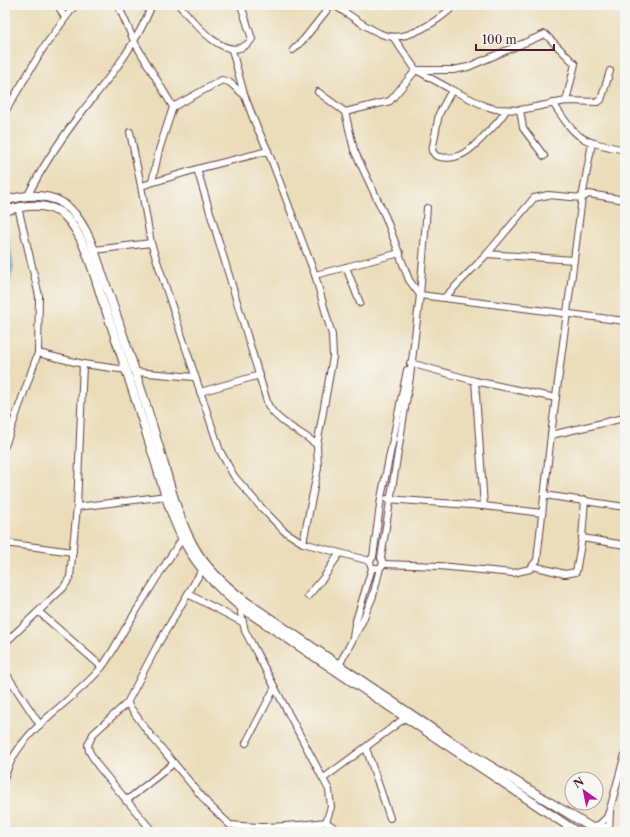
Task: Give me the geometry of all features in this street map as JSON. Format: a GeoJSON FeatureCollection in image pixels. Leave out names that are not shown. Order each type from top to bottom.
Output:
{"type":"FeatureCollection","features":[{"type":"Feature","properties":{"kind":"main road"},"geometry":{"type":"LineString","coordinates":[[5,201],[28,195],[56,200],[71,210],[85,231],[94,250],[96,270],[167,496],[182,538],[202,570],[225,594],[338,668],[593,829],[606,828],[609,832]]}},
{"type":"Feature","properties":{"kind":"main road"},"geometry":{"type":"LineString","coordinates":[[5,211],[18,207],[42,206],[54,209],[64,215],[76,232],[96,270],[136,372],[170,482],[190,539],[197,553],[243,605]]}},
{"type":"Feature","properties":{"kind":"main road"},"geometry":{"type":"LineString","coordinates":[[338,668],[405,718],[577,832]]}},
{"type":"Feature","properties":{"kind":"street"},"geometry":{"type":"LineString","coordinates":[[58,5],[65,18]]}},
{"type":"Feature","properties":{"kind":"street"},"geometry":{"type":"LineString","coordinates":[[6,108],[38,56],[75,5]]}},
{"type":"Feature","properties":{"kind":"street"},"geometry":{"type":"LineString","coordinates":[[118,5],[135,43],[173,108]]}},
{"type":"Feature","properties":{"kind":"street"},"geometry":{"type":"LineString","coordinates":[[28,195],[34,183],[76,119],[122,62],[135,43],[152,5]]}},
{"type":"Feature","properties":{"kind":"street"},"geometry":{"type":"LineString","coordinates":[[179,5],[215,41],[232,50],[239,49],[252,39],[242,6]]}},
{"type":"Feature","properties":{"kind":"street"},"geometry":{"type":"LineString","coordinates":[[293,50],[304,40],[333,5],[377,31],[393,37],[416,70],[485,106],[506,110],[520,110],[566,101],[600,101],[610,71]]}},
{"type":"Feature","properties":{"kind":"street"},"geometry":{"type":"LineString","coordinates":[[393,37],[422,29],[435,22],[455,5]]}},
{"type":"Feature","properties":{"kind":"street"},"geometry":{"type":"LineString","coordinates":[[416,70],[453,70],[468,67],[546,34],[575,64],[566,101]]}},
{"type":"Feature","properties":{"kind":"street"},"geometry":{"type":"LineString","coordinates":[[232,50],[244,94],[268,151],[315,275],[332,336],[333,357],[317,445],[318,468],[303,543]]}},
{"type":"Feature","properties":{"kind":"street"},"geometry":{"type":"LineString","coordinates":[[345,112],[390,101],[416,70]]}},
{"type":"Feature","properties":{"kind":"street"},"geometry":{"type":"LineString","coordinates":[[152,182],[159,150],[173,108],[222,80],[229,82],[244,94]]}},
{"type":"Feature","properties":{"kind":"street"},"geometry":{"type":"LineString","coordinates":[[452,90],[439,114],[432,151],[436,156],[452,158],[469,151],[499,121],[506,110]]}},
{"type":"Feature","properties":{"kind":"street"},"geometry":{"type":"LineString","coordinates":[[318,92],[345,112],[354,150],[377,197],[413,289],[420,295],[625,321]]}},
{"type":"Feature","properties":{"kind":"street"},"geometry":{"type":"LineString","coordinates":[[553,103],[574,133],[592,143],[625,150]]}},
{"type":"Feature","properties":{"kind":"street"},"geometry":{"type":"LineString","coordinates":[[520,110],[523,128],[544,156]]}},
{"type":"Feature","properties":{"kind":"street"},"geometry":{"type":"LineString","coordinates":[[130,132],[151,243],[194,377],[220,451],[234,476],[258,504],[284,531],[303,543],[339,554],[372,562],[439,566],[513,574],[530,570],[537,560],[551,435],[582,198],[592,143]]}},
{"type":"Feature","properties":{"kind":"street"},"geometry":{"type":"LineString","coordinates":[[141,186],[197,169],[268,151]]}},
{"type":"Feature","properties":{"kind":"street"},"geometry":{"type":"LineString","coordinates":[[197,169],[268,405],[273,414],[308,437],[317,445]]}},
{"type":"Feature","properties":{"kind":"street"},"geometry":{"type":"LineString","coordinates":[[34,183],[40,196]]}},
{"type":"Feature","properties":{"kind":"street"},"geometry":{"type":"LineString","coordinates":[[444,297],[487,254],[534,198],[548,195],[582,198],[589,194],[625,200]]}},
{"type":"Feature","properties":{"kind":"street"},"geometry":{"type":"LineString","coordinates":[[5,446],[38,353],[39,296],[18,207]]}},
{"type":"Feature","properties":{"kind":"street"},"geometry":{"type":"LineString","coordinates":[[338,668],[360,626],[373,596],[381,563],[420,295],[427,208]]}},
{"type":"Feature","properties":{"kind":"street"},"geometry":{"type":"LineString","coordinates":[[94,250],[151,243]]}},
{"type":"Feature","properties":{"kind":"street"},"geometry":{"type":"LineString","coordinates":[[315,275],[400,253]]}},
{"type":"Feature","properties":{"kind":"street"},"geometry":{"type":"LineString","coordinates":[[487,254],[574,260]]}},
{"type":"Feature","properties":{"kind":"street"},"geometry":{"type":"LineString","coordinates":[[346,267],[360,303]]}},
{"type":"Feature","properties":{"kind":"street"},"geometry":{"type":"LineString","coordinates":[[38,353],[83,364],[127,370]]}},
{"type":"Feature","properties":{"kind":"street"},"geometry":{"type":"LineString","coordinates":[[410,363],[475,381],[556,398]]}},
{"type":"Feature","properties":{"kind":"street"},"geometry":{"type":"LineString","coordinates":[[353,638],[355,624],[372,562],[381,498],[406,374],[410,363]]}},
{"type":"Feature","properties":{"kind":"street"},"geometry":{"type":"LineString","coordinates":[[5,643],[40,612],[64,587],[70,577],[77,507],[83,364]]}},
{"type":"Feature","properties":{"kind":"street"},"geometry":{"type":"LineString","coordinates":[[136,372],[194,377]]}},
{"type":"Feature","properties":{"kind":"street"},"geometry":{"type":"LineString","coordinates":[[200,392],[260,375]]}},
{"type":"Feature","properties":{"kind":"street"},"geometry":{"type":"LineString","coordinates":[[475,381],[484,506]]}},
{"type":"Feature","properties":{"kind":"street"},"geometry":{"type":"LineString","coordinates":[[625,405],[625,450]]}},
{"type":"Feature","properties":{"kind":"street"},"geometry":{"type":"LineString","coordinates":[[551,435],[624,418]]}},
{"type":"Feature","properties":{"kind":"street"},"geometry":{"type":"LineString","coordinates":[[544,495],[625,507]]}},
{"type":"Feature","properties":{"kind":"street"},"geometry":{"type":"LineString","coordinates":[[77,507],[167,496]]}},
{"type":"Feature","properties":{"kind":"street"},"geometry":{"type":"LineString","coordinates":[[381,498],[484,506],[542,513]]}},
{"type":"Feature","properties":{"kind":"street"},"geometry":{"type":"LineString","coordinates":[[533,566],[565,574],[576,572],[582,538],[584,500]]}},
{"type":"Feature","properties":{"kind":"street"},"geometry":{"type":"LineString","coordinates":[[5,776],[15,752],[40,725],[80,690],[102,667],[182,538]]}},
{"type":"Feature","properties":{"kind":"street"},"geometry":{"type":"LineString","coordinates":[[582,538],[625,545]]}},
{"type":"Feature","properties":{"kind":"street"},"geometry":{"type":"LineString","coordinates":[[5,543],[73,552]]}},
{"type":"Feature","properties":{"kind":"street"},"geometry":{"type":"LineString","coordinates":[[308,596],[324,578],[339,554]]}},
{"type":"Feature","properties":{"kind":"street"},"geometry":{"type":"LineString","coordinates":[[372,562],[381,563]]}},
{"type":"Feature","properties":{"kind":"street"},"geometry":{"type":"LineString","coordinates":[[153,832],[98,766],[89,751],[88,745],[93,734],[127,703],[158,644],[202,570]]}},
{"type":"Feature","properties":{"kind":"street"},"geometry":{"type":"LineString","coordinates":[[188,594],[242,622]]}},
{"type":"Feature","properties":{"kind":"street"},"geometry":{"type":"LineString","coordinates":[[243,605],[242,622],[274,689],[324,778],[331,799],[331,807],[326,822]]}},
{"type":"Feature","properties":{"kind":"street"},"geometry":{"type":"LineString","coordinates":[[40,612],[102,667]]}},
{"type":"Feature","properties":{"kind":"street"},"geometry":{"type":"LineString","coordinates":[[5,672],[40,725]]}},
{"type":"Feature","properties":{"kind":"street"},"geometry":{"type":"LineString","coordinates":[[246,742],[274,689]]}},
{"type":"Feature","properties":{"kind":"street"},"geometry":{"type":"LineString","coordinates":[[127,703],[174,763],[218,815],[230,825],[251,827],[297,826],[326,822],[340,832]]}},
{"type":"Feature","properties":{"kind":"street"},"geometry":{"type":"LineString","coordinates":[[324,778],[405,718]]}},
{"type":"Feature","properties":{"kind":"street"},"geometry":{"type":"LineString","coordinates":[[366,748],[390,818]]}},
{"type":"Feature","properties":{"kind":"street"},"geometry":{"type":"LineString","coordinates":[[593,829],[607,817],[625,754]]}},
{"type":"Feature","properties":{"kind":"street"},"geometry":{"type":"LineString","coordinates":[[126,801],[174,763]]}},
{"type":"Feature","properties":{"kind":"street"},"geometry":{"type":"LineString","coordinates":[[609,832],[610,809]]}},
{"type":"Feature","properties":{"kind":"water"},"geometry":{"type":"Polygon","coordinates":[[[5,236],[8,236],[13,266],[5,306],[5,236]]]}}]}
